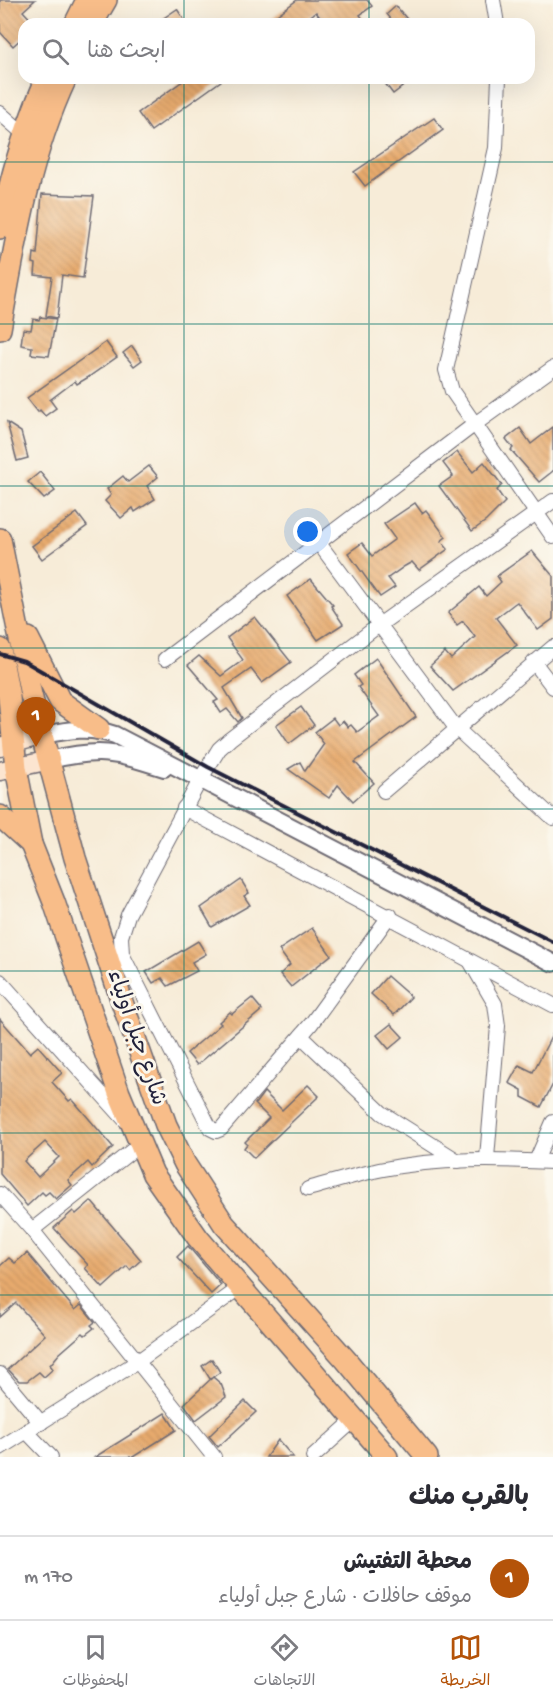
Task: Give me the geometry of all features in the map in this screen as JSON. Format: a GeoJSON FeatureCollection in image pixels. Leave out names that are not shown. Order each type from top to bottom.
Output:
{"type":"FeatureCollection","features":[{"type":"Feature","properties":{"kind":"main road"},"geometry":{"type":"LineString","coordinates":[[78,18],[87,0]]}},
{"type":"Feature","properties":{"kind":"main road"},"geometry":{"type":"LineString","coordinates":[[96,18],[106,0]]}},
{"type":"Feature","properties":{"kind":"main road"},"geometry":{"type":"LineString","coordinates":[[0,228],[24,134],[45,84]]}},
{"type":"Feature","properties":{"kind":"main road"},"geometry":{"type":"LineString","coordinates":[[0,329],[19,223],[37,155],[64,84]]}},
{"type":"Feature","properties":{"kind":"main road","name":"شارع جبل أولياء"},"geometry":{"type":"LineString","coordinates":[[0,539],[31,695],[75,858],[150,1085],[185,1164],[224,1224],[346,1360],[427,1457]]}},
{"type":"Feature","properties":{"kind":"main road"},"geometry":{"type":"LineString","coordinates":[[10,590],[30,643],[60,701],[99,729]]}},
{"type":"Feature","properties":{"kind":"main road","name":"شارع جبل أولياء"},"geometry":{"type":"LineString","coordinates":[[0,649],[9,697],[6,744],[8,770],[31,844],[54,902],[118,1093],[139,1139],[169,1200],[387,1457]]}},
{"type":"Feature","properties":{"kind":"main road"},"geometry":{"type":"LineString","coordinates":[[0,720],[9,697]]}},
{"type":"Feature","properties":{"kind":"main road"},"geometry":{"type":"LineString","coordinates":[[6,744],[43,735]]}},
{"type":"Feature","properties":{"kind":"main road"},"geometry":{"type":"LineString","coordinates":[[8,770],[50,760]]}},
{"type":"Feature","properties":{"kind":"main road"},"geometry":{"type":"LineString","coordinates":[[0,816],[31,844]]}},
{"type":"Feature","properties":{"kind":"street"},"geometry":{"type":"LineString","coordinates":[[494,0],[496,18]]}},
{"type":"Feature","properties":{"kind":"street"},"geometry":{"type":"LineString","coordinates":[[499,84],[496,148],[446,370],[452,392],[553,537]]}},
{"type":"Feature","properties":{"kind":"street"},"geometry":{"type":"LineString","coordinates":[[0,112],[24,134]]}},
{"type":"Feature","properties":{"kind":"street"},"geometry":{"type":"LineString","coordinates":[[165,659],[475,424],[553,368]]}},
{"type":"Feature","properties":{"kind":"street"},"geometry":{"type":"LineString","coordinates":[[390,915],[350,974],[301,1036],[221,1129],[216,1131],[210,1128],[128,969],[121,937],[128,915],[184,808],[196,778],[230,739],[379,625],[553,501]]}},
{"type":"Feature","properties":{"kind":"street"},"geometry":{"type":"LineString","coordinates":[[318,542],[456,728],[553,818]]}},
{"type":"Feature","properties":{"kind":"street"},"geometry":{"type":"LineString","coordinates":[[384,791],[553,647]]}},
{"type":"Feature","properties":{"kind":"street"},"geometry":{"type":"LineString","coordinates":[[534,662],[553,687]]}},
{"type":"Feature","properties":{"kind":"street"},"geometry":{"type":"LineString","coordinates":[[43,735],[77,728],[99,729],[133,743],[553,963]]}},
{"type":"Feature","properties":{"kind":"street"},"geometry":{"type":"LineString","coordinates":[[50,760],[79,753],[110,752],[196,778]]}},
{"type":"Feature","properties":{"kind":"street"},"geometry":{"type":"LineString","coordinates":[[184,808],[390,915],[553,1005]]}},
{"type":"Feature","properties":{"kind":"street"},"geometry":{"type":"LineString","coordinates":[[469,958],[495,1004],[498,1026],[487,1158]]}},
{"type":"Feature","properties":{"kind":"street"},"geometry":{"type":"LineString","coordinates":[[0,981],[139,1139],[32,1230]]}},
{"type":"Feature","properties":{"kind":"street"},"geometry":{"type":"LineString","coordinates":[[301,1036],[382,1113],[458,1161]]}},
{"type":"Feature","properties":{"kind":"street"},"geometry":{"type":"LineString","coordinates":[[536,1161],[553,1122]]}},
{"type":"Feature","properties":{"kind":"street"},"geometry":{"type":"LineString","coordinates":[[308,1189],[383,1169],[487,1158],[553,1162]]}},
{"type":"Feature","properties":{"kind":"street"},"geometry":{"type":"LineString","coordinates":[[0,1194],[32,1230],[214,1457]]}},
{"type":"Feature","properties":{"kind":"street"},"geometry":{"type":"LineString","coordinates":[[0,1448],[137,1362],[241,1287]]}},
{"type":"Feature","properties":{"kind":"street"},"geometry":{"type":"LineString","coordinates":[[0,1374],[41,1423]]}},
{"type":"Feature","properties":{"kind":"street"},"geometry":{"type":"LineString","coordinates":[[313,1457],[354,1420]]}},
{"type":"Feature","properties":{"kind":"street"},"geometry":{"type":"LineString","coordinates":[[27,1432],[51,1457]]}},
{"type":"Feature","properties":{"kind":"building"},"geometry":{"type":"Polygon","coordinates":[[[0,0],[35,0],[23,11],[29,18],[18,18],[18,41],[13,46],[0,32],[0,0]]]}},
{"type":"Feature","properties":{"kind":"building"},"geometry":{"type":"Polygon","coordinates":[[[297,0],[367,0],[372,6],[360,15],[362,18],[320,18],[316,12],[308,18],[273,18],[297,0]]]}},
{"type":"Feature","properties":{"kind":"building"},"geometry":{"type":"Polygon","coordinates":[[[396,6],[406,18],[390,18],[387,14],[396,6]]]}},
{"type":"Feature","properties":{"kind":"building"},"geometry":{"type":"Polygon","coordinates":[[[177,9],[183,18],[164,18],[177,9]]]}},
{"type":"Feature","properties":{"kind":"building"},"geometry":{"type":"Polygon","coordinates":[[[179,84],[217,84],[151,131],[138,113],[179,84]]]}},
{"type":"Feature","properties":{"kind":"building"},"geometry":{"type":"Polygon","coordinates":[[[386,84],[406,84],[393,94],[386,84]]]}},
{"type":"Feature","properties":{"kind":"building"},"geometry":{"type":"Polygon","coordinates":[[[434,118],[443,130],[365,186],[354,172],[434,118]]]}},
{"type":"Feature","properties":{"kind":"building"},"geometry":{"type":"Polygon","coordinates":[[[42,194],[94,196],[83,278],[62,275],[57,318],[46,316],[52,277],[35,275],[36,264],[33,263],[34,253],[37,254],[42,194]]]}},
{"type":"Feature","properties":{"kind":"building"},"geometry":{"type":"Polygon","coordinates":[[[40,317],[56,319],[49,356],[31,354],[32,347],[21,345],[23,329],[31,330],[33,319],[39,320],[40,317]]]}},
{"type":"Feature","properties":{"kind":"building"},"geometry":{"type":"Polygon","coordinates":[[[106,342],[117,357],[77,384],[75,381],[50,400],[56,408],[45,416],[40,410],[38,412],[27,398],[106,342]]]}},
{"type":"Feature","properties":{"kind":"building"},"geometry":{"type":"Polygon","coordinates":[[[132,346],[142,360],[134,366],[123,353],[132,346]]]}},
{"type":"Feature","properties":{"kind":"building"},"geometry":{"type":"Polygon","coordinates":[[[7,423],[21,432],[28,458],[17,461],[7,423]]]}},
{"type":"Feature","properties":{"kind":"building"},"geometry":{"type":"Polygon","coordinates":[[[553,427],[553,471],[539,482],[511,450],[513,448],[506,439],[520,428],[531,444],[553,427]]]}},
{"type":"Feature","properties":{"kind":"building"},"geometry":{"type":"Polygon","coordinates":[[[457,452],[473,472],[484,462],[502,485],[497,490],[505,502],[472,531],[439,486],[453,476],[443,463],[457,452]]]}},
{"type":"Feature","properties":{"kind":"building"},"geometry":{"type":"Polygon","coordinates":[[[149,466],[158,477],[147,486],[155,499],[135,512],[133,508],[121,518],[105,501],[111,495],[107,489],[123,476],[128,482],[149,466]]]}},
{"type":"Feature","properties":{"kind":"building"},"geometry":{"type":"Polygon","coordinates":[[[40,472],[55,491],[44,499],[28,482],[40,472]]]}},
{"type":"Feature","properties":{"kind":"building"},"geometry":{"type":"Polygon","coordinates":[[[415,503],[422,513],[426,510],[446,537],[441,541],[448,549],[419,570],[412,562],[388,578],[395,587],[380,597],[348,553],[362,543],[372,556],[395,539],[384,524],[415,503]]]}},
{"type":"Feature","properties":{"kind":"building"},"geometry":{"type":"Polygon","coordinates":[[[77,513],[87,526],[42,559],[32,546],[77,513]]]}},
{"type":"Feature","properties":{"kind":"building"},"geometry":{"type":"Polygon","coordinates":[[[532,551],[553,576],[553,619],[538,630],[517,602],[514,604],[496,618],[517,645],[453,691],[430,666],[445,652],[451,659],[475,637],[463,621],[457,625],[448,613],[479,587],[486,596],[501,582],[497,576],[532,551]]]}},
{"type":"Feature","properties":{"kind":"building"},"geometry":{"type":"Polygon","coordinates":[[[311,579],[333,605],[331,606],[343,624],[318,640],[287,596],[311,579]]]}},
{"type":"Feature","properties":{"kind":"building"},"geometry":{"type":"Polygon","coordinates":[[[255,617],[291,662],[262,683],[251,669],[224,688],[242,718],[238,722],[227,709],[221,713],[214,702],[218,700],[188,665],[199,656],[221,676],[243,660],[227,638],[255,617]]]}},
{"type":"Feature","properties":{"kind":"building"},"geometry":{"type":"Polygon","coordinates":[[[376,658],[416,717],[355,762],[374,783],[353,801],[338,785],[329,798],[288,769],[300,762],[305,771],[324,744],[315,732],[333,718],[338,725],[343,721],[357,732],[379,716],[358,687],[361,685],[354,675],[376,658]]]}},
{"type":"Feature","properties":{"kind":"building"},"geometry":{"type":"Polygon","coordinates":[[[301,707],[314,725],[289,744],[276,725],[301,707]]]}},
{"type":"Feature","properties":{"kind":"building"},"geometry":{"type":"Polygon","coordinates":[[[241,880],[249,893],[244,896],[250,905],[212,927],[201,908],[241,880]]]}},
{"type":"Feature","properties":{"kind":"building"},"geometry":{"type":"Polygon","coordinates":[[[312,928],[331,955],[291,987],[280,974],[290,965],[279,950],[312,928]]]}},
{"type":"Feature","properties":{"kind":"building"},"geometry":{"type":"Polygon","coordinates":[[[198,941],[206,954],[192,962],[197,971],[168,986],[162,978],[153,983],[146,972],[198,941]]]}},
{"type":"Feature","properties":{"kind":"building"},"geometry":{"type":"Polygon","coordinates":[[[387,976],[411,997],[394,1015],[371,994],[387,976]]]}},
{"type":"Feature","properties":{"kind":"building"},"geometry":{"type":"Polygon","coordinates":[[[252,998],[262,1010],[197,1065],[187,1053],[221,1024],[219,1022],[230,1012],[232,1014],[252,998]]]}},
{"type":"Feature","properties":{"kind":"building"},"geometry":{"type":"Polygon","coordinates":[[[0,1019],[30,1053],[38,1046],[62,1073],[52,1082],[69,1101],[72,1099],[113,1147],[92,1167],[88,1162],[68,1180],[72,1185],[56,1199],[49,1192],[45,1195],[42,1192],[27,1206],[0,1174],[0,1019]],[[45,1142],[24,1161],[38,1177],[59,1157],[45,1142]]]}},
{"type":"Feature","properties":{"kind":"building"},"geometry":{"type":"Polygon","coordinates":[[[391,1024],[403,1037],[389,1049],[377,1035],[391,1024]]]}},
{"type":"Feature","properties":{"kind":"building"},"geometry":{"type":"Polygon","coordinates":[[[553,1033],[553,1084],[541,1107],[522,1097],[522,1090],[509,1083],[519,1065],[533,1072],[553,1033]]]}},
{"type":"Feature","properties":{"kind":"building"},"geometry":{"type":"Polygon","coordinates":[[[308,1085],[319,1096],[254,1158],[244,1148],[247,1144],[245,1142],[269,1118],[255,1104],[264,1092],[282,1110],[308,1085]]]}},
{"type":"Feature","properties":{"kind":"building"},"geometry":{"type":"Polygon","coordinates":[[[91,1201],[141,1260],[130,1270],[127,1266],[103,1288],[85,1268],[88,1265],[54,1228],[73,1211],[76,1214],[91,1201]]]}},
{"type":"Feature","properties":{"kind":"building"},"geometry":{"type":"Polygon","coordinates":[[[188,1246],[221,1285],[211,1294],[177,1257],[188,1246]]]}},
{"type":"Feature","properties":{"kind":"building"},"geometry":{"type":"Polygon","coordinates":[[[27,1253],[75,1310],[81,1305],[95,1322],[91,1325],[94,1328],[85,1335],[83,1333],[59,1354],[50,1365],[53,1369],[44,1377],[39,1372],[27,1381],[19,1381],[8,1369],[45,1335],[16,1303],[0,1317],[0,1266],[9,1258],[15,1263],[27,1253]]]}},
{"type":"Feature","properties":{"kind":"building"},"geometry":{"type":"Polygon","coordinates":[[[212,1359],[220,1372],[210,1379],[202,1366],[212,1359]]]}},
{"type":"Feature","properties":{"kind":"building"},"geometry":{"type":"Polygon","coordinates":[[[213,1377],[221,1384],[226,1397],[196,1420],[184,1404],[213,1377]]]}},
{"type":"Feature","properties":{"kind":"building"},"geometry":{"type":"Polygon","coordinates":[[[245,1401],[256,1412],[218,1447],[209,1436],[245,1401]]]}},
{"type":"Feature","properties":{"kind":"building"},"geometry":{"type":"Polygon","coordinates":[[[165,1413],[176,1430],[133,1457],[95,1457],[165,1413]]]}},
{"type":"Feature","properties":{"kind":"building"},"geometry":{"type":"Polygon","coordinates":[[[278,1440],[293,1457],[266,1457],[278,1440]]]}},
{"type":"Feature","properties":{"kind":"railway"},"geometry":{"type":"LineString","coordinates":[[0,654],[24,661],[208,767],[553,942]]}},
{"type":"Feature","properties":{"kind":"place","name":"محطة التفتيش"},"geometry":{"type":"Point","coordinates":[36,747]}}]}
